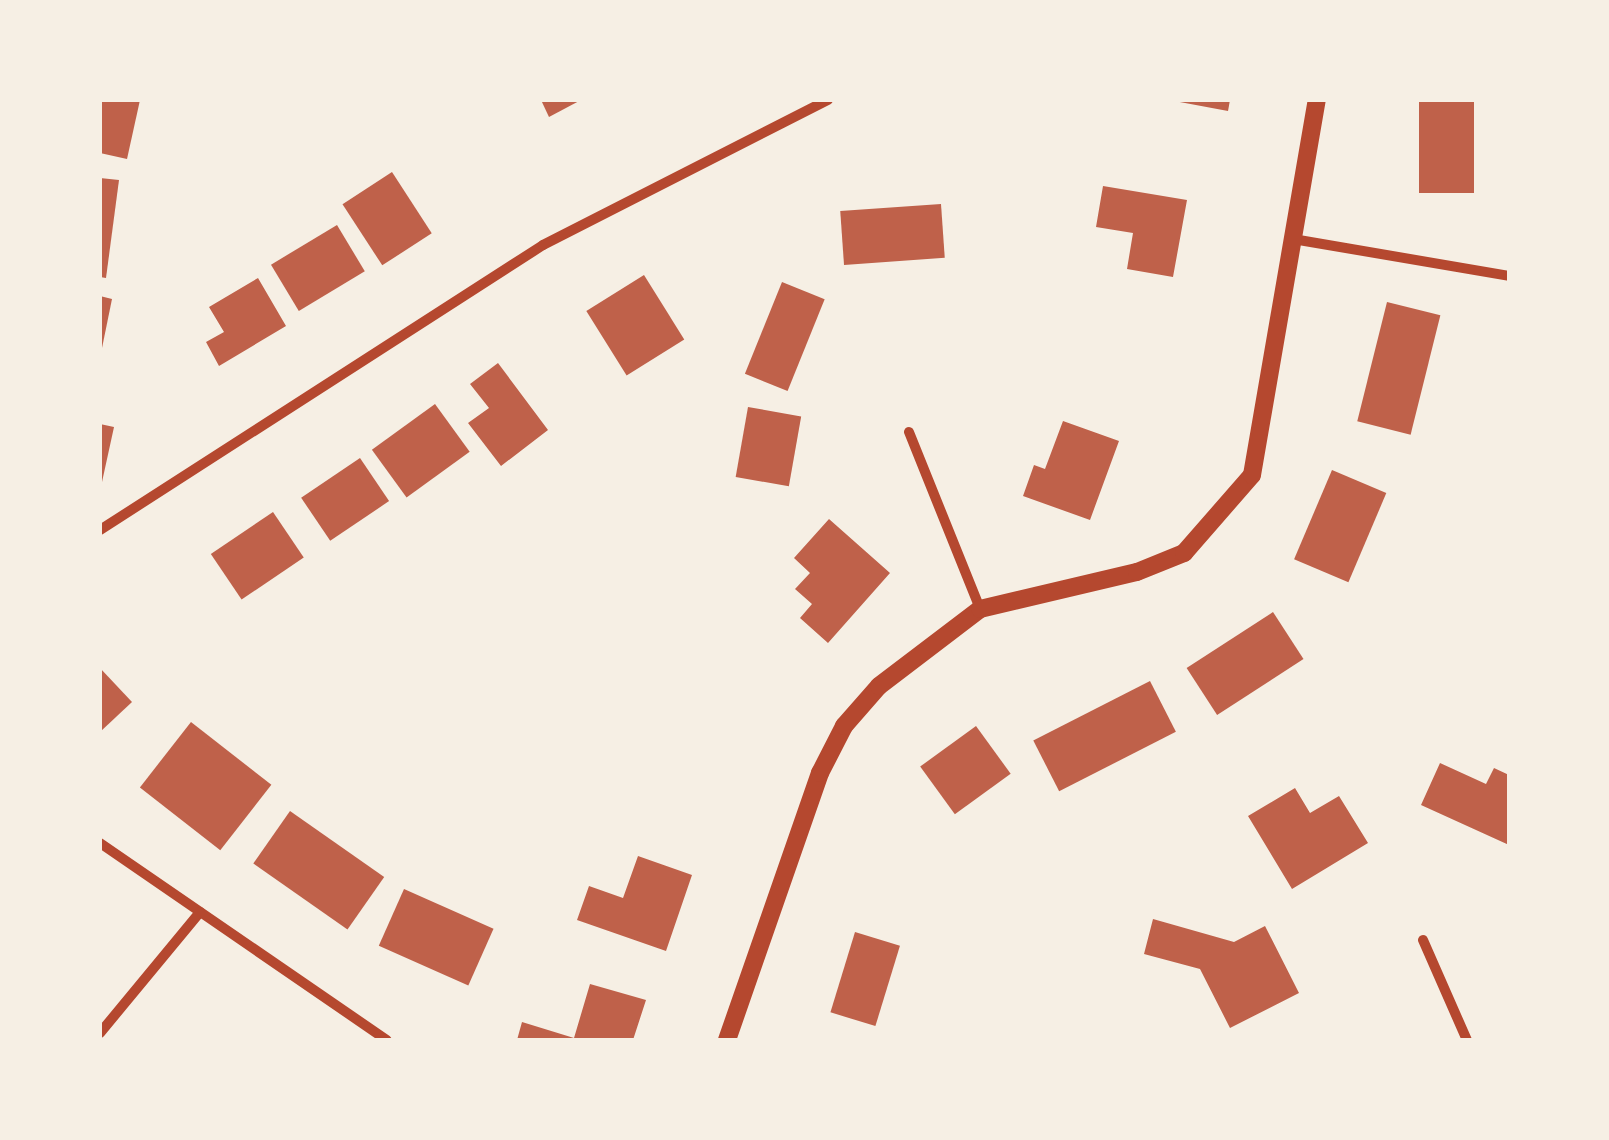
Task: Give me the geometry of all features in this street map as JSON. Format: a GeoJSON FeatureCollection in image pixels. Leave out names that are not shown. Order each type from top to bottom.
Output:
{"type":"FeatureCollection","features":[{"type":"Feature","properties":{"kind":"street"},"geometry":{"type":"LineString","coordinates":[[100,530],[544,245],[828,100]]}},
{"type":"Feature","properties":{"kind":"street"},"geometry":{"type":"LineString","coordinates":[[727,1040],[820,773],[844,726],[879,686],[980,609],[1152,566],[1184,554],[1227,510],[1252,475],[1262,443],[1316,100]]}},
{"type":"Feature","properties":{"kind":"street"},"geometry":{"type":"LineString","coordinates":[[1293,238],[1509,276]]}},
{"type":"Feature","properties":{"kind":"street"},"geometry":{"type":"LineString","coordinates":[[909,432],[980,609]]}},
{"type":"Feature","properties":{"kind":"street"},"geometry":{"type":"LineString","coordinates":[[100,843],[387,1040]]}},
{"type":"Feature","properties":{"kind":"street"},"geometry":{"type":"LineString","coordinates":[[100,1033],[200,912]]}},
{"type":"Feature","properties":{"kind":"street"},"geometry":{"type":"LineString","coordinates":[[1422,940],[1467,1040]]}},
{"type":"Feature","properties":{"kind":"building"},"geometry":{"type":"Polygon","coordinates":[[[100,100],[140,100],[127,159],[100,153],[100,100]]]}},
{"type":"Feature","properties":{"kind":"building"},"geometry":{"type":"Polygon","coordinates":[[[541,100],[581,100],[549,117],[541,100]]]}},
{"type":"Feature","properties":{"kind":"building"},"geometry":{"type":"Polygon","coordinates":[[[1169,100],[1230,100],[1228,111],[1169,100]]]}},
{"type":"Feature","properties":{"kind":"building"},"geometry":{"type":"Polygon","coordinates":[[[1419,100],[1474,100],[1474,193],[1419,193],[1419,100]]]}},
{"type":"Feature","properties":{"kind":"building"},"geometry":{"type":"Polygon","coordinates":[[[392,172],[432,233],[382,265],[343,204],[392,172]]]}},
{"type":"Feature","properties":{"kind":"building"},"geometry":{"type":"Polygon","coordinates":[[[100,178],[119,180],[106,278],[100,277],[100,178]]]}},
{"type":"Feature","properties":{"kind":"building"},"geometry":{"type":"Polygon","coordinates":[[[1103,186],[1187,200],[1173,277],[1127,269],[1133,233],[1096,227],[1103,186]]]}},
{"type":"Feature","properties":{"kind":"building"},"geometry":{"type":"Polygon","coordinates":[[[941,204],[945,258],[844,265],[840,211],[941,204]]]}},
{"type":"Feature","properties":{"kind":"building"},"geometry":{"type":"Polygon","coordinates":[[[337,225],[365,271],[299,311],[271,265],[337,225]]]}},
{"type":"Feature","properties":{"kind":"building"},"geometry":{"type":"Polygon","coordinates":[[[644,275],[684,339],[627,375],[586,311],[644,275]]]}},
{"type":"Feature","properties":{"kind":"building"},"geometry":{"type":"Polygon","coordinates":[[[258,278],[286,326],[219,366],[206,342],[224,332],[209,307],[258,278]]]}},
{"type":"Feature","properties":{"kind":"building"},"geometry":{"type":"Polygon","coordinates":[[[782,282],[825,299],[788,391],[745,374],[782,282]]]}},
{"type":"Feature","properties":{"kind":"building"},"geometry":{"type":"Polygon","coordinates":[[[100,296],[112,299],[102,348],[100,348],[100,296]]]}},
{"type":"Feature","properties":{"kind":"building"},"geometry":{"type":"Polygon","coordinates":[[[1387,302],[1440,315],[1411,435],[1357,421],[1387,302]]]}},
{"type":"Feature","properties":{"kind":"building"},"geometry":{"type":"Polygon","coordinates":[[[498,363],[548,430],[501,466],[468,423],[489,408],[470,384],[498,363]]]}},
{"type":"Feature","properties":{"kind":"building"},"geometry":{"type":"Polygon","coordinates":[[[435,404],[470,452],[407,498],[372,450],[435,404]]]}},
{"type":"Feature","properties":{"kind":"building"},"geometry":{"type":"Polygon","coordinates":[[[748,407],[801,416],[789,486],[736,477],[748,407]]]}},
{"type":"Feature","properties":{"kind":"building"},"geometry":{"type":"Polygon","coordinates":[[[1063,421],[1119,441],[1090,520],[1023,496],[1034,465],[1045,469],[1063,421]]]}},
{"type":"Feature","properties":{"kind":"building"},"geometry":{"type":"Polygon","coordinates":[[[100,424],[114,427],[102,482],[100,482],[100,424]]]}},
{"type":"Feature","properties":{"kind":"building"},"geometry":{"type":"Polygon","coordinates":[[[360,458],[389,501],[330,541],[301,498],[360,458]]]}},
{"type":"Feature","properties":{"kind":"building"},"geometry":{"type":"Polygon","coordinates":[[[1332,470],[1386,493],[1348,582],[1294,559],[1332,470]]]}},
{"type":"Feature","properties":{"kind":"building"},"geometry":{"type":"Polygon","coordinates":[[[273,512],[304,558],[242,600],[211,554],[273,512]]]}},
{"type":"Feature","properties":{"kind":"building"},"geometry":{"type":"Polygon","coordinates":[[[829,519],[890,573],[828,643],[800,618],[812,604],[795,589],[810,573],[794,558],[829,519]]]}},
{"type":"Feature","properties":{"kind":"building"},"geometry":{"type":"Polygon","coordinates":[[[1273,612],[1303,659],[1217,715],[1187,668],[1273,612]]]}},
{"type":"Feature","properties":{"kind":"building"},"geometry":{"type":"Polygon","coordinates":[[[100,668],[132,702],[100,732],[100,668]]]}},
{"type":"Feature","properties":{"kind":"building"},"geometry":{"type":"Polygon","coordinates":[[[1150,681],[1176,732],[1059,791],[1033,740],[1150,681]]]}},
{"type":"Feature","properties":{"kind":"building"},"geometry":{"type":"Polygon","coordinates":[[[191,722],[271,785],[220,850],[140,787],[191,722]]]}},
{"type":"Feature","properties":{"kind":"building"},"geometry":{"type":"Polygon","coordinates":[[[976,726],[1011,774],[955,814],[920,767],[976,726]]]}},
{"type":"Feature","properties":{"kind":"building"},"geometry":{"type":"Polygon","coordinates":[[[1440,763],[1486,784],[1494,768],[1509,775],[1509,845],[1421,805],[1440,763]]]}},
{"type":"Feature","properties":{"kind":"building"},"geometry":{"type":"Polygon","coordinates":[[[1295,788],[1310,813],[1339,796],[1368,843],[1292,889],[1248,816],[1295,788]]]}},
{"type":"Feature","properties":{"kind":"building"},"geometry":{"type":"Polygon","coordinates":[[[290,811],[384,877],[347,929],[253,863],[290,811]]]}},
{"type":"Feature","properties":{"kind":"building"},"geometry":{"type":"Polygon","coordinates":[[[638,856],[692,875],[666,951],[577,920],[589,886],[623,898],[638,856]]]}},
{"type":"Feature","properties":{"kind":"building"},"geometry":{"type":"Polygon","coordinates":[[[404,889],[494,929],[468,986],[379,946],[404,889]]]}},
{"type":"Feature","properties":{"kind":"building"},"geometry":{"type":"Polygon","coordinates":[[[1153,919],[1234,942],[1265,926],[1299,993],[1230,1028],[1200,969],[1144,954],[1153,919]]]}},
{"type":"Feature","properties":{"kind":"building"},"geometry":{"type":"Polygon","coordinates":[[[855,932],[900,946],[875,1026],[830,1012],[855,932]]]}},
{"type":"Feature","properties":{"kind":"building"},"geometry":{"type":"Polygon","coordinates":[[[590,984],[646,1000],[633,1040],[517,1040],[522,1022],[574,1038],[590,984]]]}}]}
